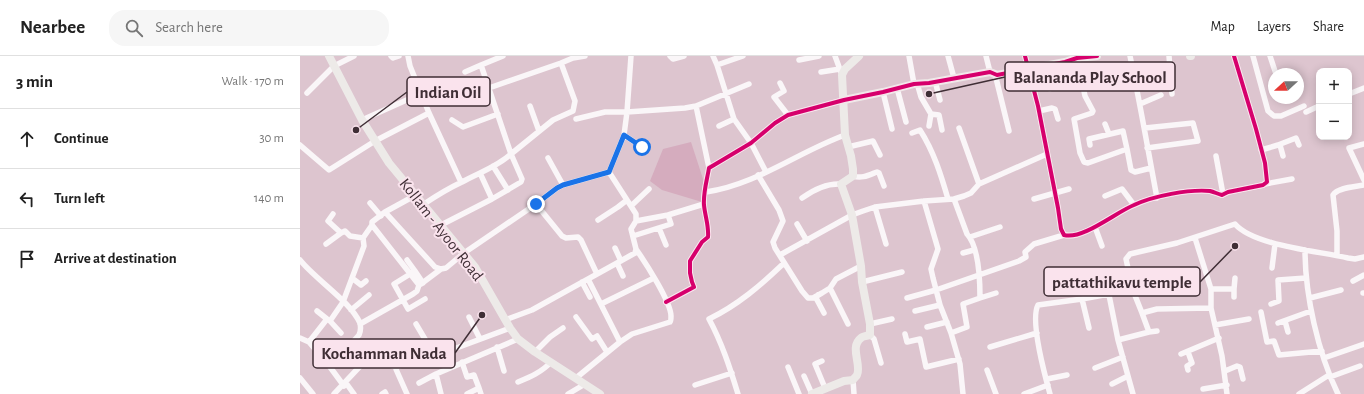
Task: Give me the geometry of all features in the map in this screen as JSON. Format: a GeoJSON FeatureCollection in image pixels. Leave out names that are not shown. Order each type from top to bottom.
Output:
{"type":"FeatureCollection","features":[{"type":"Feature","properties":{"kind":"street","name":"Kollam - Ayoor Road"},"geometry":{"type":"LineString","coordinates":[[329,56],[362,120],[389,162],[475,266],[505,320],[518,339],[535,352],[600,394]]}},
{"type":"Feature","properties":{"kind":"street"},"geometry":{"type":"LineString","coordinates":[[307,93],[344,58],[354,56]]}},
{"type":"Feature","properties":{"kind":"street"},"geometry":{"type":"LineString","coordinates":[[391,56],[393,58],[399,56]]}},
{"type":"Feature","properties":{"kind":"street"},"geometry":{"type":"LineString","coordinates":[[408,56],[421,96],[461,182]]}},
{"type":"Feature","properties":{"kind":"street"},"geometry":{"type":"LineString","coordinates":[[464,72],[503,56]]}},
{"type":"Feature","properties":{"kind":"street"},"geometry":{"type":"LineString","coordinates":[[489,88],[573,58],[585,56]]}},
{"type":"Feature","properties":{"kind":"street"},"geometry":{"type":"LineString","coordinates":[[609,172],[624,135],[628,112],[631,56]]}},
{"type":"Feature","properties":{"kind":"street"},"geometry":{"type":"LineString","coordinates":[[670,56],[673,59],[676,59],[684,56]]}},
{"type":"Feature","properties":{"kind":"street"},"geometry":{"type":"LineString","coordinates":[[713,56],[734,119],[751,143],[766,172]]}},
{"type":"Feature","properties":{"kind":"street"},"geometry":{"type":"LineString","coordinates":[[717,65],[743,56]]}},
{"type":"Feature","properties":{"kind":"street"},"geometry":{"type":"LineString","coordinates":[[799,60],[819,56]]}},
{"type":"Feature","properties":{"kind":"street"},"geometry":{"type":"LineString","coordinates":[[835,56],[841,72],[844,100],[845,135],[853,169],[853,176]]}},
{"type":"Feature","properties":{"kind":"street"},"geometry":{"type":"LineString","coordinates":[[821,72],[841,72],[859,56]]}},
{"type":"Feature","properties":{"kind":"street"},"geometry":{"type":"LineString","coordinates":[[909,56],[921,97],[931,114],[929,126]]}},
{"type":"Feature","properties":{"kind":"street"},"geometry":{"type":"LineString","coordinates":[[948,56],[954,78]]}},
{"type":"Feature","properties":{"kind":"street"},"geometry":{"type":"LineString","coordinates":[[986,56],[1009,131]]}},
{"type":"Feature","properties":{"kind":"street"},"geometry":{"type":"LineString","coordinates":[[1025,56],[1039,112],[1056,193],[1061,229],[1064,235]]}},
{"type":"Feature","properties":{"kind":"street"},"geometry":{"type":"LineString","coordinates":[[709,168],[751,143],[775,123],[788,115],[916,83],[1028,69],[1045,66],[1063,60],[1097,56]]}},
{"type":"Feature","properties":{"kind":"street"},"geometry":{"type":"LineString","coordinates":[[1130,56],[1145,128],[1147,148],[1157,198]]}},
{"type":"Feature","properties":{"kind":"street"},"geometry":{"type":"LineString","coordinates":[[1169,56],[1172,94]]}},
{"type":"Feature","properties":{"kind":"street"},"geometry":{"type":"LineString","coordinates":[[1234,56],[1261,150],[1267,179],[1265,184]]}},
{"type":"Feature","properties":{"kind":"street"},"geometry":{"type":"LineString","coordinates":[[1253,56],[1268,111],[1274,116],[1281,116],[1316,107]]}},
{"type":"Feature","properties":{"kind":"street"},"geometry":{"type":"LineString","coordinates":[[1270,56],[1274,68]]}},
{"type":"Feature","properties":{"kind":"street"},"geometry":{"type":"LineString","coordinates":[[1077,58],[1086,96],[1093,111],[1092,113],[1074,120],[1084,162],[1088,164],[1127,149]]}},
{"type":"Feature","properties":{"kind":"street"},"geometry":{"type":"LineString","coordinates":[[1063,60],[1067,84]]}},
{"type":"Feature","properties":{"kind":"street"},"geometry":{"type":"LineString","coordinates":[[424,204],[461,182],[505,159],[553,120],[573,111],[575,102],[561,63]]}},
{"type":"Feature","properties":{"kind":"street"},"geometry":{"type":"LineString","coordinates":[[441,225],[508,190],[521,182],[522,178],[511,154],[481,65]]}},
{"type":"Feature","properties":{"kind":"street"},"geometry":{"type":"LineString","coordinates":[[1045,66],[1050,89]]}},
{"type":"Feature","properties":{"kind":"street"},"geometry":{"type":"LineString","coordinates":[[935,81],[940,100]]}},
{"type":"Feature","properties":{"kind":"street"},"geometry":{"type":"LineString","coordinates":[[780,83],[784,91],[774,97],[788,115]]}},
{"type":"Feature","properties":{"kind":"street"},"geometry":{"type":"LineString","coordinates":[[576,119],[605,112],[628,112],[696,106],[749,84]]}},
{"type":"Feature","properties":{"kind":"street"},"geometry":{"type":"LineString","coordinates":[[362,120],[421,96],[447,88]]}},
{"type":"Feature","properties":{"kind":"street"},"geometry":{"type":"LineString","coordinates":[[897,88],[906,122]]}},
{"type":"Feature","properties":{"kind":"street"},"geometry":{"type":"LineString","coordinates":[[1352,93],[1364,88]]}},
{"type":"Feature","properties":{"kind":"street"},"geometry":{"type":"LineString","coordinates":[[883,92],[892,129]]}},
{"type":"Feature","properties":{"kind":"street"},"geometry":{"type":"LineString","coordinates":[[1140,104],[1161,95]]}},
{"type":"Feature","properties":{"kind":"street"},"geometry":{"type":"LineString","coordinates":[[530,106],[539,131]]}},
{"type":"Feature","properties":{"kind":"street"},"geometry":{"type":"LineString","coordinates":[[666,302],[694,287],[690,273],[690,261],[702,242],[708,236],[704,204],[709,168],[696,106]]}},
{"type":"Feature","properties":{"kind":"street"},"geometry":{"type":"LineString","coordinates":[[1039,112],[1052,108],[1055,109],[1058,119]]}},
{"type":"Feature","properties":{"kind":"street"},"geometry":{"type":"LineString","coordinates":[[300,144],[329,170],[375,141],[429,113]]}},
{"type":"Feature","properties":{"kind":"street"},"geometry":{"type":"LineString","coordinates":[[452,120],[463,127],[498,114]]}},
{"type":"Feature","properties":{"kind":"street"},"geometry":{"type":"LineString","coordinates":[[931,114],[939,115],[942,130]]}},
{"type":"Feature","properties":{"kind":"street"},"geometry":{"type":"LineString","coordinates":[[719,126],[734,119]]}},
{"type":"Feature","properties":{"kind":"street"},"geometry":{"type":"LineString","coordinates":[[1145,128],[1193,123],[1198,141],[1147,148]]}},
{"type":"Feature","properties":{"kind":"street"},"geometry":{"type":"LineString","coordinates":[[1105,124],[1109,134]]}},
{"type":"Feature","properties":{"kind":"street"},"geometry":{"type":"LineString","coordinates":[[959,128],[979,184]]}},
{"type":"Feature","properties":{"kind":"street"},"geometry":{"type":"LineString","coordinates":[[912,133],[920,130],[927,142],[951,199],[967,234],[970,237],[979,275],[980,298]]}},
{"type":"Feature","properties":{"kind":"street"},"geometry":{"type":"LineString","coordinates":[[1090,145],[1089,139],[1123,131],[1131,170],[1135,172],[1151,168]]}},
{"type":"Feature","properties":{"kind":"street"},"geometry":{"type":"LineString","coordinates":[[624,135],[642,147]]}},
{"type":"Feature","properties":{"kind":"street"},"geometry":{"type":"LineString","coordinates":[[706,192],[727,189],[745,182],[784,164],[807,151],[845,135]]}},
{"type":"Feature","properties":{"kind":"street"},"geometry":{"type":"LineString","coordinates":[[1261,150],[1280,145],[1296,138],[1299,145]]}},
{"type":"Feature","properties":{"kind":"street"},"geometry":{"type":"LineString","coordinates":[[848,147],[873,141],[880,156]]}},
{"type":"Feature","properties":{"kind":"street"},"geometry":{"type":"LineString","coordinates":[[1338,255],[1337,231],[1332,195],[1334,192],[1364,184],[1349,148],[1364,144]]}},
{"type":"Feature","properties":{"kind":"street"},"geometry":{"type":"LineString","coordinates":[[1280,145],[1283,156]]}},
{"type":"Feature","properties":{"kind":"street"},"geometry":{"type":"LineString","coordinates":[[780,256],[852,215],[875,208],[951,199],[964,196],[971,193],[979,184],[1047,154]]}},
{"type":"Feature","properties":{"kind":"street"},"geometry":{"type":"LineString","coordinates":[[1216,156],[1223,194]]}},
{"type":"Feature","properties":{"kind":"street"},"geometry":{"type":"LineString","coordinates":[[548,158],[563,185]]}},
{"type":"Feature","properties":{"kind":"street"},"geometry":{"type":"LineString","coordinates":[[493,166],[508,190]]}},
{"type":"Feature","properties":{"kind":"street"},"geometry":{"type":"LineString","coordinates":[[360,324],[417,291],[421,284],[441,269],[446,268],[464,253],[557,188],[609,172]]}},
{"type":"Feature","properties":{"kind":"street"},"geometry":{"type":"LineString","coordinates":[[576,378],[607,352],[632,334],[670,322],[672,317],[654,278],[636,249],[634,236],[631,229],[636,221],[636,214],[609,172]]}},
{"type":"Feature","properties":{"kind":"street"},"geometry":{"type":"LineString","coordinates":[[853,176],[859,178],[877,172],[879,173],[884,186]]}},
{"type":"Feature","properties":{"kind":"street"},"geometry":{"type":"LineString","coordinates":[[480,173],[492,199]]}},
{"type":"Feature","properties":{"kind":"street"},"geometry":{"type":"LineString","coordinates":[[758,175],[779,210],[783,221],[773,242],[774,248],[808,298],[813,298],[830,288],[836,279],[861,266]]}},
{"type":"Feature","properties":{"kind":"street"},"geometry":{"type":"LineString","coordinates":[[802,198],[812,191],[824,186],[841,184],[853,176]]}},
{"type":"Feature","properties":{"kind":"street"},"geometry":{"type":"LineString","coordinates":[[907,298],[936,290],[1022,259],[1026,257],[1025,252],[1034,244],[1064,235],[1075,235],[1095,227],[1134,204],[1174,194],[1210,191],[1222,195],[1240,189],[1255,188],[1265,184],[1292,179]]}},
{"type":"Feature","properties":{"kind":"street"},"geometry":{"type":"LineString","coordinates":[[841,184],[852,215],[870,324],[870,335],[874,339],[881,363]]}},
{"type":"Feature","properties":{"kind":"street"},"geometry":{"type":"LineString","coordinates":[[1105,196],[1122,188],[1134,204]]}},
{"type":"Feature","properties":{"kind":"street"},"geometry":{"type":"LineString","coordinates":[[631,206],[648,189]]}},
{"type":"Feature","properties":{"kind":"street"},"geometry":{"type":"LineString","coordinates":[[1034,199],[1069,189]]}},
{"type":"Feature","properties":{"kind":"street"},"geometry":{"type":"LineString","coordinates":[[309,342],[344,302],[364,246],[363,238],[372,226],[372,222],[416,195]]}},
{"type":"Feature","properties":{"kind":"street"},"geometry":{"type":"LineString","coordinates":[[598,220],[627,200]]}},
{"type":"Feature","properties":{"kind":"street"},"geometry":{"type":"LineString","coordinates":[[924,201],[938,249],[931,269],[940,305],[951,333],[958,359],[963,394]]}},
{"type":"Feature","properties":{"kind":"street"},"geometry":{"type":"LineString","coordinates":[[370,203],[383,214],[435,267],[441,269]]}},
{"type":"Feature","properties":{"kind":"street"},"geometry":{"type":"LineString","coordinates":[[536,204],[562,236],[566,238],[578,237],[581,240],[597,274]]}},
{"type":"Feature","properties":{"kind":"street"},"geometry":{"type":"LineString","coordinates":[[636,221],[668,215],[704,204]]}},
{"type":"Feature","properties":{"kind":"street"},"geometry":{"type":"LineString","coordinates":[[875,208],[886,244]]}},
{"type":"Feature","properties":{"kind":"street"},"geometry":{"type":"LineString","coordinates":[[333,214],[328,221],[341,233]]}},
{"type":"Feature","properties":{"kind":"street"},"geometry":{"type":"LineString","coordinates":[[634,236],[671,224],[668,215]]}},
{"type":"Feature","properties":{"kind":"street"},"geometry":{"type":"LineString","coordinates":[[797,224],[807,241]]}},
{"type":"Feature","properties":{"kind":"street"},"geometry":{"type":"LineString","coordinates":[[1149,332],[1132,287],[1126,259],[1130,254],[1195,238],[1235,224],[1239,230],[1275,244],[1355,259],[1364,257]]}},
{"type":"Feature","properties":{"kind":"street"},"geometry":{"type":"LineString","coordinates":[[372,226],[421,284]]}},
{"type":"Feature","properties":{"kind":"street"},"geometry":{"type":"LineString","coordinates":[[970,237],[1000,227]]}},
{"type":"Feature","properties":{"kind":"street"},"geometry":{"type":"LineString","coordinates":[[1095,227],[1102,246]]}},
{"type":"Feature","properties":{"kind":"street"},"geometry":{"type":"LineString","coordinates":[[659,228],[666,245]]}},
{"type":"Feature","properties":{"kind":"street"},"geometry":{"type":"LineString","coordinates":[[326,244],[345,231],[350,236],[363,238]]}},
{"type":"Feature","properties":{"kind":"street"},"geometry":{"type":"LineString","coordinates":[[1195,238],[1211,289],[1211,308],[1219,338],[1225,371],[1227,394]]}},
{"type":"Feature","properties":{"kind":"street"},"geometry":{"type":"LineString","coordinates":[[1272,268],[1275,244]]}},
{"type":"Feature","properties":{"kind":"street"},"geometry":{"type":"LineString","coordinates":[[615,248],[623,276]]}},
{"type":"Feature","properties":{"kind":"street"},"geometry":{"type":"LineString","coordinates":[[505,320],[532,310],[635,253],[636,249]]}},
{"type":"Feature","properties":{"kind":"street"},"geometry":{"type":"LineString","coordinates":[[963,253],[974,250]]}},
{"type":"Feature","properties":{"kind":"street"},"geometry":{"type":"LineString","coordinates":[[1305,250],[1306,278],[1311,311],[1322,352],[1338,394]]}},
{"type":"Feature","properties":{"kind":"street"},"geometry":{"type":"LineString","coordinates":[[300,260],[306,268],[344,302],[360,324],[361,330],[359,335],[330,367]]}},
{"type":"Feature","properties":{"kind":"street"},"geometry":{"type":"LineString","coordinates":[[407,260],[413,273]]}},
{"type":"Feature","properties":{"kind":"street"},"geometry":{"type":"LineString","coordinates":[[738,394],[719,338],[709,319],[725,311],[748,296],[784,263]]}},
{"type":"Feature","properties":{"kind":"street"},"geometry":{"type":"LineString","coordinates":[[862,282],[902,272]]}},
{"type":"Feature","properties":{"kind":"street"},"geometry":{"type":"LineString","coordinates":[[413,273],[394,284],[408,310],[425,299]]}},
{"type":"Feature","properties":{"kind":"street"},"geometry":{"type":"LineString","coordinates":[[1353,281],[1364,275]]}},
{"type":"Feature","properties":{"kind":"street"},"geometry":{"type":"LineString","coordinates":[[352,278],[361,285],[366,281]]}},
{"type":"Feature","properties":{"kind":"street"},"geometry":{"type":"LineString","coordinates":[[601,304],[654,278]]}},
{"type":"Feature","properties":{"kind":"street"},"geometry":{"type":"LineString","coordinates":[[1234,297],[1235,278]]}},
{"type":"Feature","properties":{"kind":"street"},"geometry":{"type":"LineString","coordinates":[[1271,304],[1279,301],[1278,280],[1306,278]]}},
{"type":"Feature","properties":{"kind":"street"},"geometry":{"type":"LineString","coordinates":[[588,279],[620,342]]}},
{"type":"Feature","properties":{"kind":"street"},"geometry":{"type":"LineString","coordinates":[[582,282],[590,297]]}},
{"type":"Feature","properties":{"kind":"street"},"geometry":{"type":"LineString","coordinates":[[1050,394],[1037,334],[1036,309],[1038,305],[1109,295],[1131,290],[1132,287]]}},
{"type":"Feature","properties":{"kind":"street"},"geometry":{"type":"LineString","coordinates":[[830,288],[848,324]]}},
{"type":"Feature","properties":{"kind":"street"},"geometry":{"type":"LineString","coordinates":[[1211,289],[1234,289]]}},
{"type":"Feature","properties":{"kind":"street"},"geometry":{"type":"LineString","coordinates":[[1310,298],[1341,290]]}},
{"type":"Feature","properties":{"kind":"street"},"geometry":{"type":"LineString","coordinates":[[951,333],[967,327],[963,304],[996,293]]}},
{"type":"Feature","properties":{"kind":"street"},"geometry":{"type":"LineString","coordinates":[[351,310],[369,295]]}},
{"type":"Feature","properties":{"kind":"street"},"geometry":{"type":"LineString","coordinates":[[818,295],[816,298],[824,313]]}},
{"type":"Feature","properties":{"kind":"street"},"geometry":{"type":"LineString","coordinates":[[1109,295],[1118,340],[1133,394]]}},
{"type":"Feature","properties":{"kind":"street"},"geometry":{"type":"LineString","coordinates":[[1082,300],[1089,328]]}},
{"type":"Feature","properties":{"kind":"street"},"geometry":{"type":"LineString","coordinates":[[915,311],[940,305]]}},
{"type":"Feature","properties":{"kind":"street"},"geometry":{"type":"LineString","coordinates":[[1142,313],[1157,309],[1211,308]]}},
{"type":"Feature","properties":{"kind":"street"},"geometry":{"type":"LineString","coordinates":[[317,311],[341,332]]}},
{"type":"Feature","properties":{"kind":"street"},"geometry":{"type":"LineString","coordinates":[[1278,323],[1311,311]]}},
{"type":"Feature","properties":{"kind":"street"},"geometry":{"type":"LineString","coordinates":[[1261,312],[1267,342],[1274,341],[1279,356],[1322,352]]}},
{"type":"Feature","properties":{"kind":"street"},"geometry":{"type":"LineString","coordinates":[[469,317],[480,339]]}},
{"type":"Feature","properties":{"kind":"street"},"geometry":{"type":"LineString","coordinates":[[576,317],[592,339],[597,336],[607,352]]}},
{"type":"Feature","properties":{"kind":"street"},"geometry":{"type":"LineString","coordinates":[[870,324],[892,319]]}},
{"type":"Feature","properties":{"kind":"street"},"geometry":{"type":"LineString","coordinates":[[1215,325],[1249,319]]}},
{"type":"Feature","properties":{"kind":"street"},"geometry":{"type":"LineString","coordinates":[[1285,321],[1288,332]]}},
{"type":"Feature","properties":{"kind":"street"},"geometry":{"type":"LineString","coordinates":[[927,327],[947,322]]}},
{"type":"Feature","properties":{"kind":"street"},"geometry":{"type":"LineString","coordinates":[[416,324],[435,356]]}},
{"type":"Feature","properties":{"kind":"street"},"geometry":{"type":"LineString","coordinates":[[334,394],[364,362],[368,360],[374,360],[395,367],[435,356],[510,328]]}},
{"type":"Feature","properties":{"kind":"street"},"geometry":{"type":"LineString","coordinates":[[535,352],[550,337],[562,328]]}},
{"type":"Feature","properties":{"kind":"street"},"geometry":{"type":"LineString","coordinates":[[1118,340],[1157,331]]}},
{"type":"Feature","properties":{"kind":"street"},"geometry":{"type":"LineString","coordinates":[[905,334],[907,342],[920,339],[926,367],[958,359]]}},
{"type":"Feature","properties":{"kind":"street"},"geometry":{"type":"LineString","coordinates":[[990,347],[1037,334]]}},
{"type":"Feature","properties":{"kind":"street"},"geometry":{"type":"LineString","coordinates":[[854,394],[853,380],[857,375],[858,367],[856,348],[857,343],[860,338],[870,335]]}},
{"type":"Feature","properties":{"kind":"street"},"geometry":{"type":"LineString","coordinates":[[300,338],[309,342],[354,394]]}},
{"type":"Feature","properties":{"kind":"street"},"geometry":{"type":"LineString","coordinates":[[1181,354],[1219,338]]}},
{"type":"Feature","properties":{"kind":"street"},"geometry":{"type":"LineString","coordinates":[[419,383],[462,362],[518,339]]}},
{"type":"Feature","properties":{"kind":"street"},"geometry":{"type":"LineString","coordinates":[[389,344],[395,367],[406,394]]}},
{"type":"Feature","properties":{"kind":"street"},"geometry":{"type":"LineString","coordinates":[[1324,358],[1364,344]]}},
{"type":"Feature","properties":{"kind":"street"},"geometry":{"type":"LineString","coordinates":[[497,347],[504,371]]}},
{"type":"Feature","properties":{"kind":"street"},"geometry":{"type":"LineString","coordinates":[[1188,352],[1192,363],[1187,366],[1188,370]]}},
{"type":"Feature","properties":{"kind":"street"},"geometry":{"type":"LineString","coordinates":[[1095,368],[1123,357]]}},
{"type":"Feature","properties":{"kind":"street"},"geometry":{"type":"LineString","coordinates":[[822,361],[815,364],[825,388]]}},
{"type":"Feature","properties":{"kind":"street"},"geometry":{"type":"LineString","coordinates":[[462,362],[467,378],[474,375],[481,394]]}},
{"type":"Feature","properties":{"kind":"street"},"geometry":{"type":"LineString","coordinates":[[518,382],[546,368],[550,362]]}},
{"type":"Feature","properties":{"kind":"street"},"geometry":{"type":"LineString","coordinates":[[1225,371],[1238,366],[1240,367],[1243,379]]}},
{"type":"Feature","properties":{"kind":"street"},"geometry":{"type":"LineString","coordinates":[[1299,394],[1330,376],[1360,366]]}},
{"type":"Feature","properties":{"kind":"street"},"geometry":{"type":"LineString","coordinates":[[788,367],[799,394]]}},
{"type":"Feature","properties":{"kind":"street"},"geometry":{"type":"LineString","coordinates":[[987,370],[996,394]]}},
{"type":"Feature","properties":{"kind":"street"},"geometry":{"type":"LineString","coordinates":[[695,385],[732,373]]}},
{"type":"Feature","properties":{"kind":"street"},"geometry":{"type":"LineString","coordinates":[[436,374],[441,394]]}},
{"type":"Feature","properties":{"kind":"street"},"geometry":{"type":"LineString","coordinates":[[1024,394],[1047,382],[1067,375]]}},
{"type":"Feature","properties":{"kind":"street"},"geometry":{"type":"LineString","coordinates":[[804,376],[812,394],[844,381],[853,380]]}},
{"type":"Feature","properties":{"kind":"street"},"geometry":{"type":"LineString","coordinates":[[1112,384],[1128,376]]}},
{"type":"Feature","properties":{"kind":"street"},"geometry":{"type":"LineString","coordinates":[[300,378],[313,394]]}},
{"type":"Feature","properties":{"kind":"street"},"geometry":{"type":"LineString","coordinates":[[568,394],[585,384]]}},
{"type":"Feature","properties":{"kind":"street"},"geometry":{"type":"LineString","coordinates":[[1203,389],[1227,385]]}},
{"type":"Feature","properties":{"kind":"street"},"geometry":{"type":"LineString","coordinates":[[467,394],[479,388]]}},
{"type":"Feature","properties":{"kind":"street"},"geometry":{"type":"LineString","coordinates":[[382,394],[385,392],[386,394]]}},
{"type":"Feature","properties":{"kind":"shaded area"},"geometry":{"type":"Polygon","coordinates":[[[691,142],[704,182],[702,202],[662,190],[650,181],[663,149],[691,142]]]}},
{"type":"Feature","properties":{"kind":"cycle path"},"geometry":{"type":"LineString","coordinates":[[1025,56],[1038,106],[1061,229],[1064,235],[1072,235],[1090,230],[1127,209],[1151,199],[1192,191],[1210,191],[1222,195],[1228,192],[1263,185],[1267,182],[1265,163],[1234,56]]}},
{"type":"Feature","properties":{"kind":"cycle path"},"geometry":{"type":"LineString","coordinates":[[666,302],[694,287],[690,273],[690,261],[702,242],[708,237],[704,200],[709,168],[751,143],[775,123],[788,115],[914,84],[929,83],[990,72],[997,75],[1065,62],[1077,58],[1097,56]]}},
{"type":"Feature","properties":{"kind":"place","name":"Balananda Play School"},"geometry":{"type":"Point","coordinates":[929,94]}},
{"type":"Feature","properties":{"kind":"place","name":"Indian Oil"},"geometry":{"type":"Point","coordinates":[356,130]}},
{"type":"Feature","properties":{"kind":"place","name":"pattathikavu temple"},"geometry":{"type":"Point","coordinates":[1235,246]}},
{"type":"Feature","properties":{"kind":"place","name":"Kochamman Nada"},"geometry":{"type":"Point","coordinates":[482,315]}},
{"type":"Feature","properties":{"kind":"route"},"geometry":{"type":"LineString","coordinates":[[536,204],[563,185],[609,172],[624,135],[642,147]]}}]}
